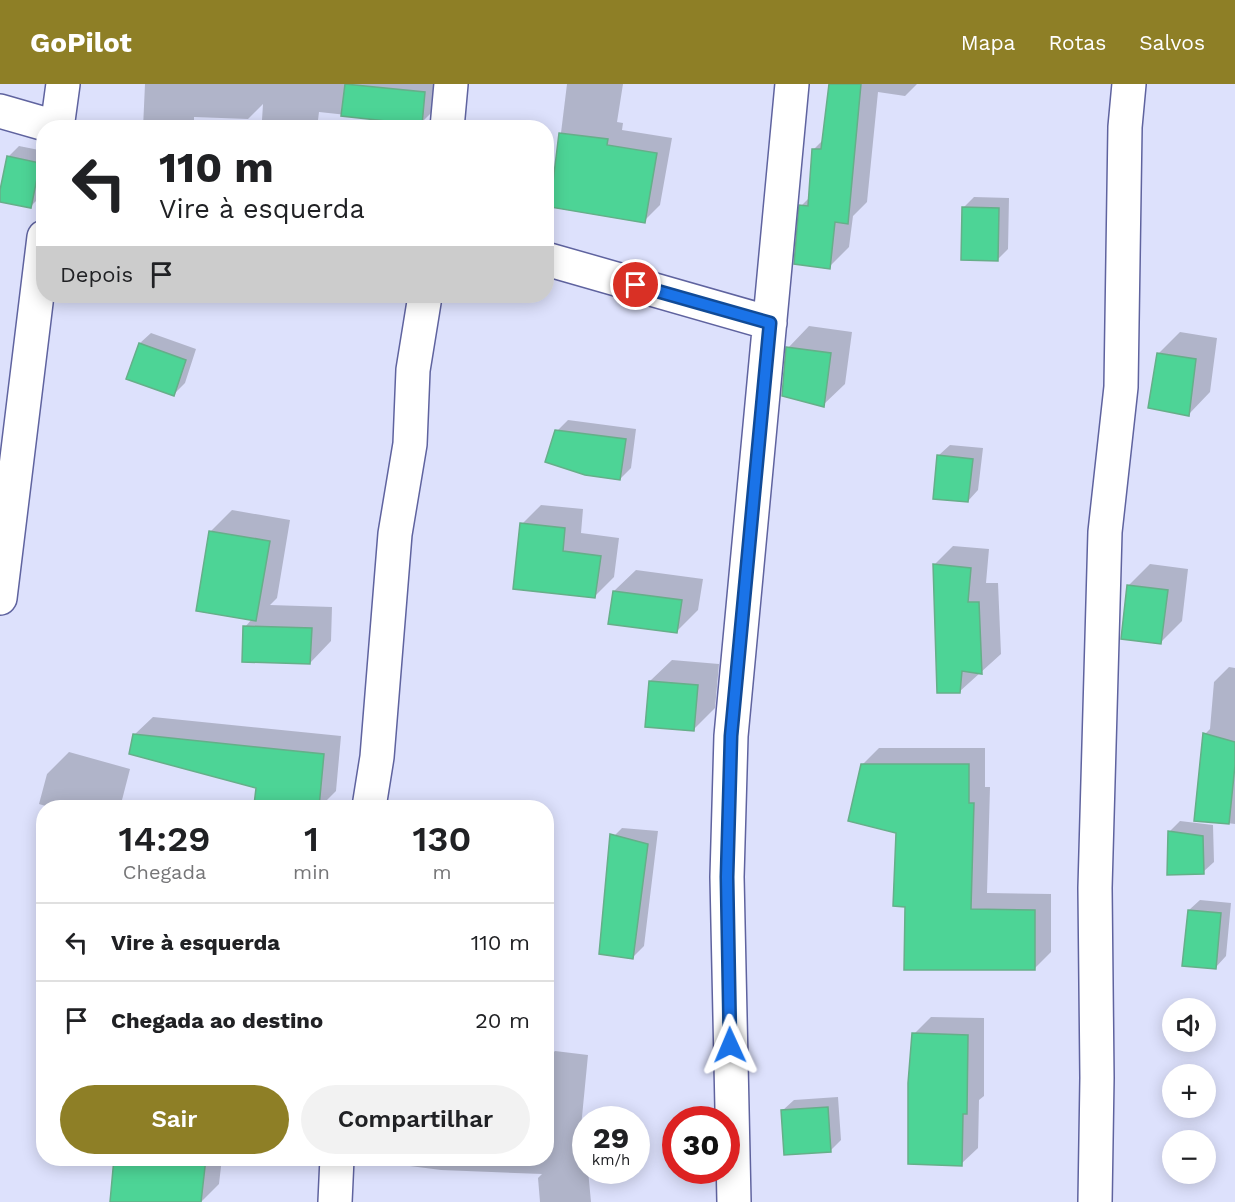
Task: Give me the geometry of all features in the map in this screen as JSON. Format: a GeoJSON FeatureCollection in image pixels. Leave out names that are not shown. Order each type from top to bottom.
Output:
{"type":"FeatureCollection","features":[{"type":"Feature","properties":{"kind":"street"},"geometry":{"type":"LineString","coordinates":[[58,120],[63,84]]}},
{"type":"Feature","properties":{"kind":"street"},"geometry":{"type":"LineString","coordinates":[[448,120],[452,84]]}},
{"type":"Feature","properties":{"kind":"street"},"geometry":{"type":"LineString","coordinates":[[734,1202],[727,877],[731,736],[792,84]]}},
{"type":"Feature","properties":{"kind":"street"},"geometry":{"type":"LineString","coordinates":[[1095,1202],[1095,888],[1105,532],[1121,387],[1125,127],[1130,84]]}},
{"type":"Feature","properties":{"kind":"street"},"geometry":{"type":"LineString","coordinates":[[0,111],[36,121]]}},
{"type":"Feature","properties":{"kind":"street"},"geometry":{"type":"LineString","coordinates":[[554,261],[770,323]]}},
{"type":"Feature","properties":{"kind":"street"},"geometry":{"type":"LineString","coordinates":[[0,598],[36,303]]}},
{"type":"Feature","properties":{"kind":"street"},"geometry":{"type":"LineString","coordinates":[[370,800],[377,757],[395,534],[410,444],[413,370],[424,303]]}},
{"type":"Feature","properties":{"kind":"street"},"geometry":{"type":"LineString","coordinates":[[335,1202],[337,1166]]}},
{"type":"Feature","properties":{"kind":"building"},"geometry":{"type":"Polygon","coordinates":[[[345,84],[425,92],[422,120],[377,120],[341,116],[345,84]]]}},
{"type":"Feature","properties":{"kind":"building"},"geometry":{"type":"Polygon","coordinates":[[[829,84],[861,84],[848,224],[835,222],[830,269],[794,264],[799,205],[808,206],[812,149],[821,149],[829,84]]]}},
{"type":"Feature","properties":{"kind":"building"},"geometry":{"type":"Polygon","coordinates":[[[559,133],[608,139],[607,145],[657,153],[645,223],[554,208],[554,174],[559,133]]]}},
{"type":"Feature","properties":{"kind":"building"},"geometry":{"type":"Polygon","coordinates":[[[7,156],[36,162],[36,183],[31,208],[0,202],[0,190],[7,156]]]}},
{"type":"Feature","properties":{"kind":"building"},"geometry":{"type":"Polygon","coordinates":[[[962,207],[999,208],[998,261],[961,260],[962,207]]]}},
{"type":"Feature","properties":{"kind":"building"},"geometry":{"type":"Polygon","coordinates":[[[139,343],[186,360],[174,396],[126,379],[139,343]]]}},
{"type":"Feature","properties":{"kind":"building"},"geometry":{"type":"Polygon","coordinates":[[[786,347],[831,353],[824,407],[782,396],[786,347]]]}},
{"type":"Feature","properties":{"kind":"building"},"geometry":{"type":"Polygon","coordinates":[[[1157,353],[1196,359],[1189,416],[1148,408],[1157,353]]]}},
{"type":"Feature","properties":{"kind":"building"},"geometry":{"type":"Polygon","coordinates":[[[555,430],[626,439],[620,480],[585,475],[545,462],[555,430]]]}},
{"type":"Feature","properties":{"kind":"building"},"geometry":{"type":"Polygon","coordinates":[[[937,455],[973,459],[968,502],[933,499],[937,455]]]}},
{"type":"Feature","properties":{"kind":"building"},"geometry":{"type":"Polygon","coordinates":[[[520,523],[565,528],[563,551],[601,556],[595,598],[513,589],[520,523]]]}},
{"type":"Feature","properties":{"kind":"building"},"geometry":{"type":"Polygon","coordinates":[[[209,531],[270,541],[256,621],[196,611],[209,531]]]}},
{"type":"Feature","properties":{"kind":"building"},"geometry":{"type":"Polygon","coordinates":[[[933,564],[971,568],[968,602],[979,602],[982,674],[962,671],[960,693],[937,693],[933,564]]]}},
{"type":"Feature","properties":{"kind":"building"},"geometry":{"type":"Polygon","coordinates":[[[1127,585],[1168,590],[1161,644],[1121,639],[1127,585]]]}},
{"type":"Feature","properties":{"kind":"building"},"geometry":{"type":"Polygon","coordinates":[[[613,591],[682,600],[677,633],[608,624],[613,591]]]}},
{"type":"Feature","properties":{"kind":"building"},"geometry":{"type":"Polygon","coordinates":[[[243,626],[312,628],[310,664],[242,662],[243,626]]]}},
{"type":"Feature","properties":{"kind":"building"},"geometry":{"type":"Polygon","coordinates":[[[649,681],[698,685],[694,731],[645,727],[649,681]]]}},
{"type":"Feature","properties":{"kind":"building"},"geometry":{"type":"Polygon","coordinates":[[[1203,733],[1235,742],[1229,824],[1194,821],[1203,733]]]}},
{"type":"Feature","properties":{"kind":"building"},"geometry":{"type":"Polygon","coordinates":[[[133,734],[324,754],[320,800],[255,800],[256,788],[129,754],[133,734]]]}},
{"type":"Feature","properties":{"kind":"building"},"geometry":{"type":"Polygon","coordinates":[[[861,764],[969,764],[969,803],[974,803],[971,909],[1035,910],[1035,970],[904,970],[905,907],[893,906],[896,833],[848,821],[861,764]]]}},
{"type":"Feature","properties":{"kind":"building"},"geometry":{"type":"Polygon","coordinates":[[[1168,831],[1203,836],[1204,874],[1167,875],[1168,831]]]}},
{"type":"Feature","properties":{"kind":"building"},"geometry":{"type":"Polygon","coordinates":[[[610,834],[648,844],[633,959],[599,954],[610,834]]]}},
{"type":"Feature","properties":{"kind":"building"},"geometry":{"type":"Polygon","coordinates":[[[1188,910],[1221,913],[1216,969],[1182,966],[1188,910]]]}},
{"type":"Feature","properties":{"kind":"building"},"geometry":{"type":"Polygon","coordinates":[[[912,1033],[968,1035],[967,1114],[963,1114],[962,1166],[908,1164],[908,1083],[912,1033]]]}},
{"type":"Feature","properties":{"kind":"building"},"geometry":{"type":"Polygon","coordinates":[[[828,1107],[831,1152],[784,1155],[781,1110],[828,1107]]]}},
{"type":"Feature","properties":{"kind":"building"},"geometry":{"type":"Polygon","coordinates":[[[113,1166],[205,1166],[201,1202],[110,1202],[113,1166]]]}},
{"type":"Feature","properties":{"kind":"route"},"geometry":{"type":"LineString","coordinates":[[636,285],[770,323],[731,736],[727,877],[730,1045]]}}]}
